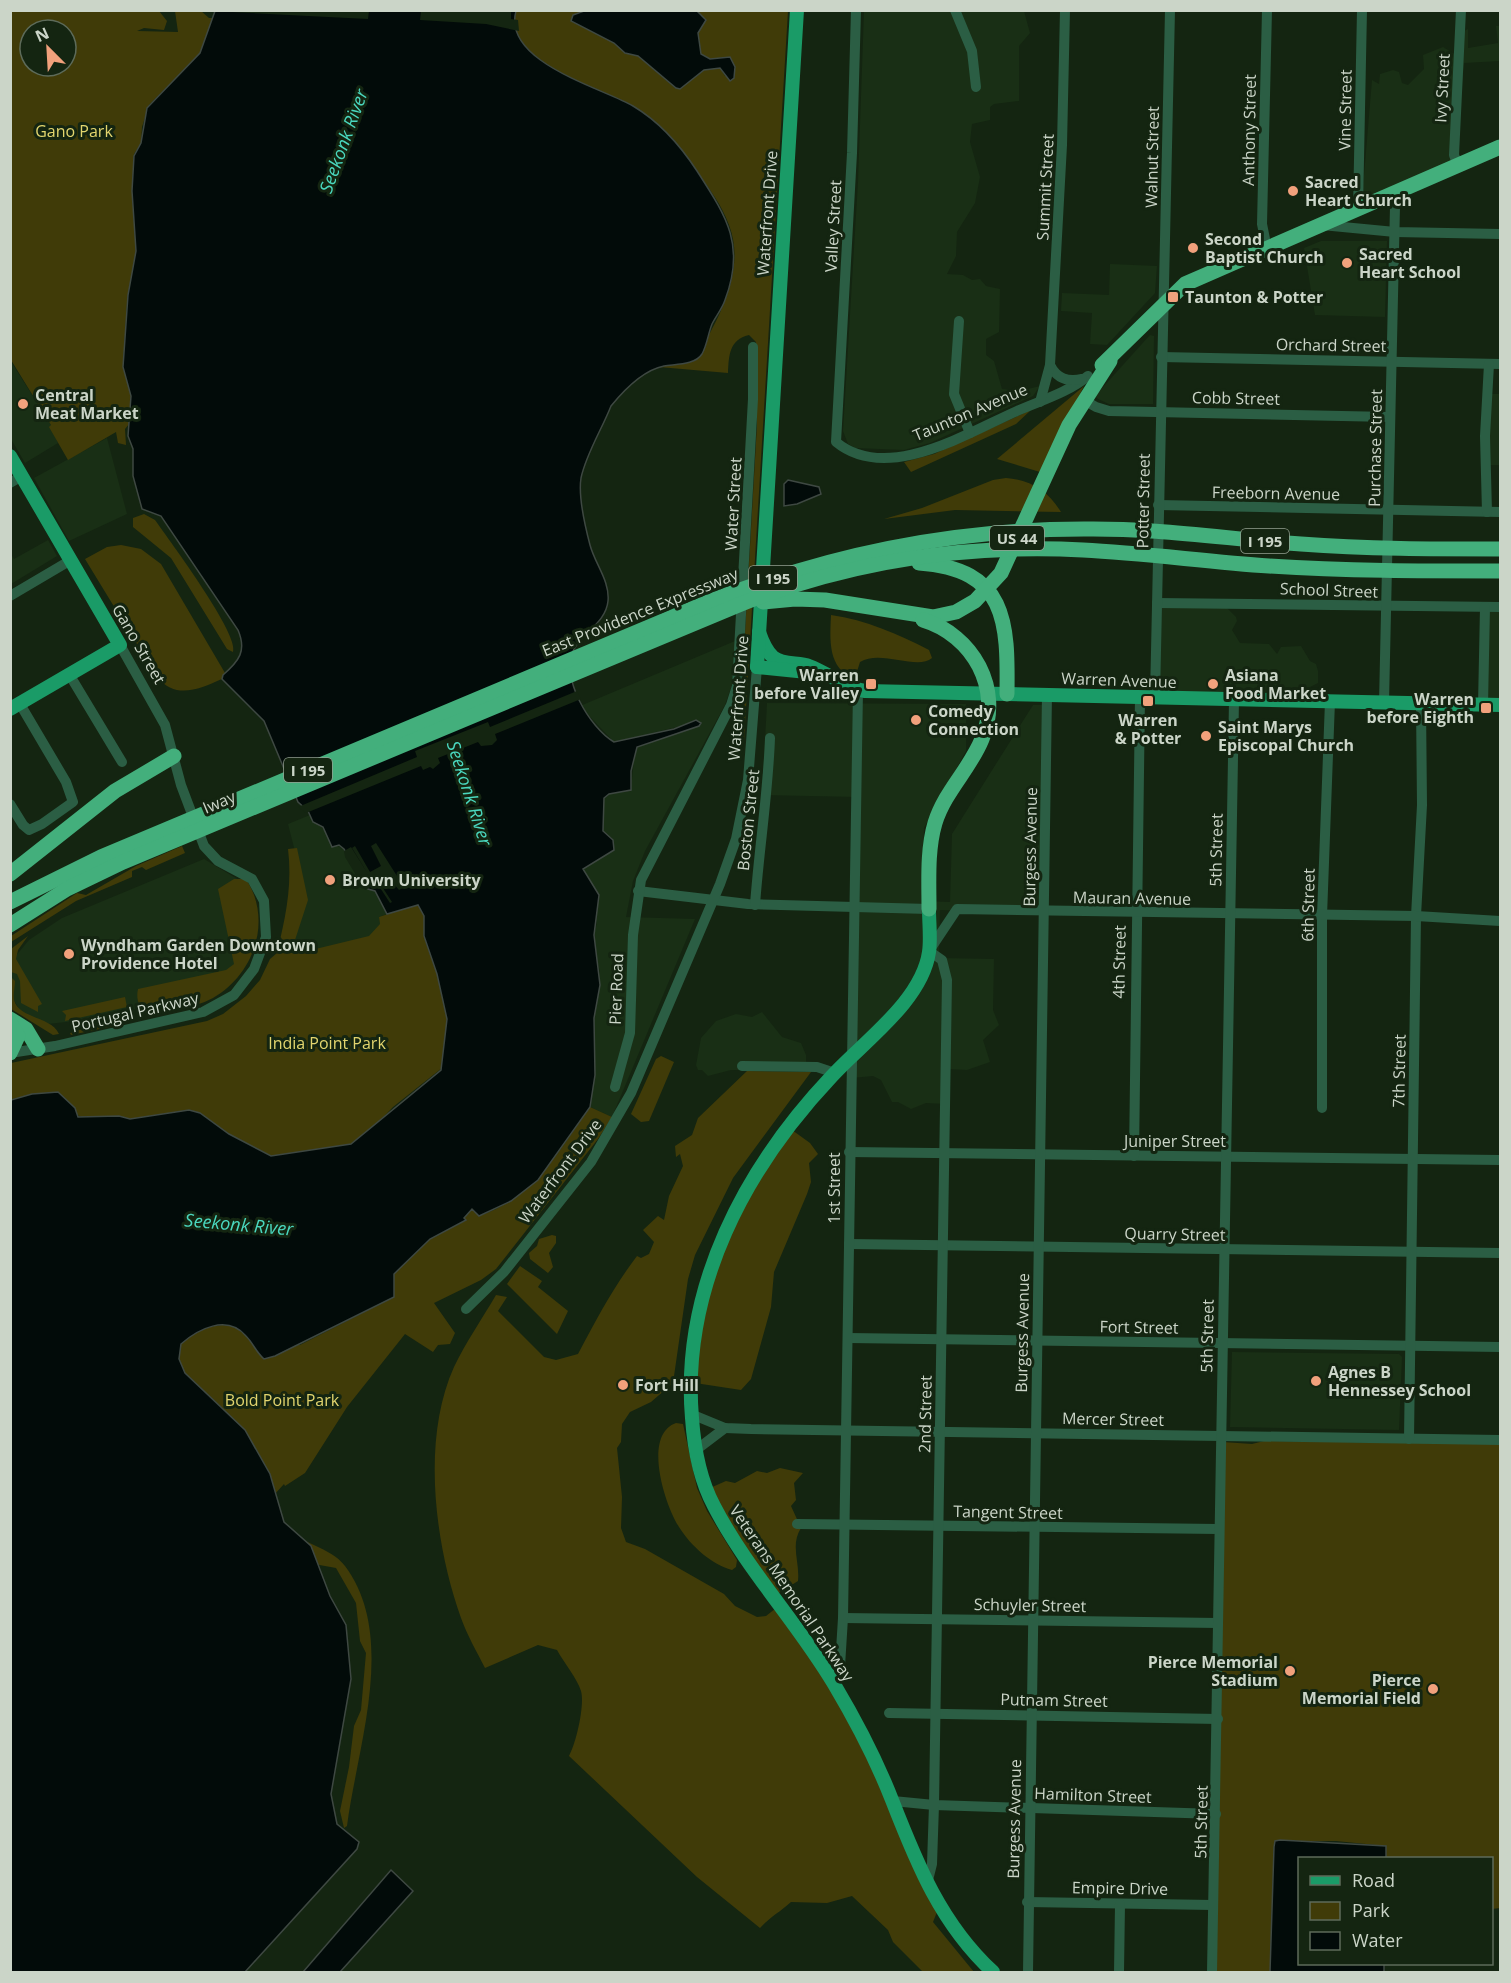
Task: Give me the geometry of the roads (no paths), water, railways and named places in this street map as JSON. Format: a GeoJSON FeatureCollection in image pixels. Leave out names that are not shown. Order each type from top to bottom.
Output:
{"type":"FeatureCollection","features":[{"type":"Feature","properties":{"kind":"highway","name":"Taunton Avenue"},"geometry":{"type":"LineString","coordinates":[[1084,400],[1110,361],[1162,305],[1185,284],[1500,147]]}},
{"type":"Feature","properties":{"kind":"highway","name":"Taunton Avenue"},"geometry":{"type":"LineString","coordinates":[[1088,376],[1110,361]]}},
{"type":"Feature","properties":{"kind":"highway","name":"US 44"},"geometry":{"type":"LineString","coordinates":[[717,614],[773,601],[805,599],[834,601],[933,617],[956,612],[975,601],[1001,573],[1049,468],[1084,400]]}},
{"type":"Feature","properties":{"kind":"highway","name":"East Providence Expressway"},"geometry":{"type":"LineString","coordinates":[[446,720],[745,588],[967,536],[1083,528],[1168,531],[1341,547],[1500,549]]}},
{"type":"Feature","properties":{"kind":"highway","name":"East Providence Expressway"},"geometry":{"type":"LineString","coordinates":[[446,720],[836,567],[871,566],[964,552],[1042,549],[1097,551],[1311,568],[1500,572]]}},
{"type":"Feature","properties":{"kind":"highway"},"geometry":{"type":"LineString","coordinates":[[871,566],[910,563],[942,566],[962,572],[983,586],[996,603],[1005,627],[1007,694]]}},
{"type":"Feature","properties":{"kind":"highway"},"geometry":{"type":"LineString","coordinates":[[888,611],[929,622],[952,633],[972,653],[981,671],[988,694],[988,716],[982,740],[947,796],[935,823],[930,858],[929,909]]}},
{"type":"Feature","properties":{"kind":"highway","name":"Iway"},"geometry":{"type":"LineString","coordinates":[[10,902],[85,864],[176,833],[446,720]]}},
{"type":"Feature","properties":{"kind":"highway"},"geometry":{"type":"LineString","coordinates":[[10,874],[115,791],[174,756]]}},
{"type":"Feature","properties":{"kind":"highway","name":"Iway"},"geometry":{"type":"LineString","coordinates":[[10,925],[81,882],[176,833]]}},
{"type":"Feature","properties":{"kind":"highway"},"geometry":{"type":"LineString","coordinates":[[10,1021],[26,1029],[38,1049]]}},
{"type":"Feature","properties":{"kind":"highway"},"geometry":{"type":"LineString","coordinates":[[10,1021],[18,1036],[10,1053]]}},
{"type":"Feature","properties":{"kind":"main road","name":"Waterfront Drive"},"geometry":{"type":"LineString","coordinates":[[757,667],[797,10]]}},
{"type":"Feature","properties":{"kind":"main road","name":"Gano Street"},"geometry":{"type":"LineString","coordinates":[[10,456],[16,479],[71,560],[120,645]]}},
{"type":"Feature","properties":{"kind":"main road"},"geometry":{"type":"LineString","coordinates":[[759,632],[771,656],[782,661]]}},
{"type":"Feature","properties":{"kind":"main road"},"geometry":{"type":"LineString","coordinates":[[15,707],[120,645]]}},
{"type":"Feature","properties":{"kind":"main road"},"geometry":{"type":"LineString","coordinates":[[757,667],[782,661]]}},
{"type":"Feature","properties":{"kind":"main road","name":"Warren Avenue"},"geometry":{"type":"LineString","coordinates":[[782,661],[807,665],[858,690],[1500,705]]}},
{"type":"Feature","properties":{"kind":"main road"},"geometry":{"type":"LineString","coordinates":[[757,667],[781,671],[821,672]]}},
{"type":"Feature","properties":{"kind":"main road","name":"Veterans Memorial Parkway"},"geometry":{"type":"LineString","coordinates":[[929,909],[929,951],[921,974],[905,1001],[835,1072],[775,1144],[739,1202],[723,1236],[699,1308],[692,1356],[691,1414],[696,1450],[712,1503],[733,1540],[835,1685],[869,1747],[927,1885],[957,1935],[993,1972]]}},
{"type":"Feature","properties":{"kind":"street","name":"Valley Street"},"geometry":{"type":"LineString","coordinates":[[836,442],[852,153],[856,10]]}},
{"type":"Feature","properties":{"kind":"street"},"geometry":{"type":"LineString","coordinates":[[955,10],[973,56],[976,87]]}},
{"type":"Feature","properties":{"kind":"street","name":"Summit Street"},"geometry":{"type":"LineString","coordinates":[[1040,402],[1050,365],[1062,145],[1065,10]]}},
{"type":"Feature","properties":{"kind":"street","name":"Walnut Street"},"geometry":{"type":"LineString","coordinates":[[1162,305],[1170,10]]}},
{"type":"Feature","properties":{"kind":"street","name":"Anthony Street"},"geometry":{"type":"LineString","coordinates":[[1267,10],[1262,224],[1267,249]]}},
{"type":"Feature","properties":{"kind":"street","name":"Vine Street"},"geometry":{"type":"LineString","coordinates":[[1358,209],[1362,10]]}},
{"type":"Feature","properties":{"kind":"street","name":"Ivy Street"},"geometry":{"type":"LineString","coordinates":[[1458,166],[1454,155],[1461,10]]}},
{"type":"Feature","properties":{"kind":"street","name":"Purchase Street"},"geometry":{"type":"LineString","coordinates":[[1384,703],[1394,194]]}},
{"type":"Feature","properties":{"kind":"street"},"geometry":{"type":"LineString","coordinates":[[1322,225],[1395,232],[1500,234]]}},
{"type":"Feature","properties":{"kind":"street","name":"Potter Street"},"geometry":{"type":"LineString","coordinates":[[1155,697],[1162,305]]}},
{"type":"Feature","properties":{"kind":"street"},"geometry":{"type":"LineString","coordinates":[[959,321],[954,394],[970,433]]}},
{"type":"Feature","properties":{"kind":"street","name":"Water Street"},"geometry":{"type":"LineString","coordinates":[[638,891],[646,866],[728,712],[737,686],[753,410],[753,348]]}},
{"type":"Feature","properties":{"kind":"street","name":"Orchard Street"},"geometry":{"type":"LineString","coordinates":[[1161,357],[1495,364]]}},
{"type":"Feature","properties":{"kind":"street"},"geometry":{"type":"LineString","coordinates":[[1487,512],[1485,436],[1495,364]]}},
{"type":"Feature","properties":{"kind":"street"},"geometry":{"type":"LineString","coordinates":[[1050,365],[1053,372],[1063,379],[1076,380],[1088,376]]}},
{"type":"Feature","properties":{"kind":"street","name":"Taunton Avenue"},"geometry":{"type":"LineString","coordinates":[[836,442],[856,454],[902,457],[922,453],[1066,391],[1088,376]]}},
{"type":"Feature","properties":{"kind":"street","name":"Cobb Street"},"geometry":{"type":"LineString","coordinates":[[1084,400],[1104,410],[1390,417]]}},
{"type":"Feature","properties":{"kind":"street","name":"Freeborn Avenue"},"geometry":{"type":"LineString","coordinates":[[1158,510],[1500,512]]}},
{"type":"Feature","properties":{"kind":"street"},"geometry":{"type":"LineString","coordinates":[[10,596],[71,560]]}},
{"type":"Feature","properties":{"kind":"street","name":"School Street"},"geometry":{"type":"LineString","coordinates":[[1156,603],[1387,601],[1500,607]]}},
{"type":"Feature","properties":{"kind":"street"},"geometry":{"type":"LineString","coordinates":[[1483,705],[1485,607]]}},
{"type":"Feature","properties":{"kind":"street","name":"Gano Street"},"geometry":{"type":"LineString","coordinates":[[120,645],[162,717],[199,837],[214,858]]}},
{"type":"Feature","properties":{"kind":"street","name":"Waterfront Drive"},"geometry":{"type":"LineString","coordinates":[[466,1309],[504,1272],[591,1162],[631,1093],[734,847],[746,797],[757,667]]}},
{"type":"Feature","properties":{"kind":"street"},"geometry":{"type":"LineString","coordinates":[[69,674],[122,762]]}},
{"type":"Feature","properties":{"kind":"street","name":"1st Street"},"geometry":{"type":"LineString","coordinates":[[835,1685],[840,1666],[843,1618],[844,1431],[848,1338],[849,1152],[858,690]]}},
{"type":"Feature","properties":{"kind":"street","name":"Burgess Avenue"},"geometry":{"type":"LineString","coordinates":[[1028,1972],[1027,1902],[1035,1528],[1038,1153],[1045,911],[1047,694]]}},
{"type":"Feature","properties":{"kind":"street","name":"4th Street"},"geometry":{"type":"LineString","coordinates":[[1134,1156],[1135,914],[1140,696]]}},
{"type":"Feature","properties":{"kind":"street","name":"5th Street"},"geometry":{"type":"LineString","coordinates":[[1212,1972],[1218,1719],[1221,1343],[1229,1056],[1229,915],[1234,700]]}},
{"type":"Feature","properties":{"kind":"street","name":"6th Street"},"geometry":{"type":"LineString","coordinates":[[1322,1108],[1322,916],[1330,701]]}},
{"type":"Feature","properties":{"kind":"street","name":"7th Street"},"geometry":{"type":"LineString","coordinates":[[1408,1439],[1416,916],[1422,805],[1421,704]]}},
{"type":"Feature","properties":{"kind":"street"},"geometry":{"type":"LineString","coordinates":[[10,804],[22,825],[29,830],[69,806],[73,798],[15,707]]}},
{"type":"Feature","properties":{"kind":"street","name":"Boston Street"},"geometry":{"type":"LineString","coordinates":[[755,905],[771,738]]}},
{"type":"Feature","properties":{"kind":"street","name":"Portugal Parkway"},"geometry":{"type":"LineString","coordinates":[[10,1053],[198,1014],[225,1002],[239,990],[254,969],[262,950],[267,928],[266,906],[262,893],[252,879],[214,858]]}},
{"type":"Feature","properties":{"kind":"street"},"geometry":{"type":"LineString","coordinates":[[638,891],[755,905],[929,909]]}},
{"type":"Feature","properties":{"kind":"street","name":"Pier Road"},"geometry":{"type":"LineString","coordinates":[[615,1087],[630,1033],[633,935],[638,891]]}},
{"type":"Feature","properties":{"kind":"street","name":"Mauran Avenue"},"geometry":{"type":"LineString","coordinates":[[929,951],[957,909],[1135,914],[1416,916],[1500,921]]}},
{"type":"Feature","properties":{"kind":"street","name":"2nd Street"},"geometry":{"type":"LineString","coordinates":[[927,1885],[932,1864],[934,1806],[947,980],[942,960],[929,951]]}},
{"type":"Feature","properties":{"kind":"street"},"geometry":{"type":"LineString","coordinates":[[742,1066],[817,1067],[835,1072]]}},
{"type":"Feature","properties":{"kind":"street","name":"Juniper Street"},"geometry":{"type":"LineString","coordinates":[[849,1152],[943,1151],[1134,1156],[1225,1155],[1500,1160]]}},
{"type":"Feature","properties":{"kind":"street","name":"Quarry Street"},"geometry":{"type":"LineString","coordinates":[[849,1244],[1500,1253]]}},
{"type":"Feature","properties":{"kind":"street","name":"Fort Street"},"geometry":{"type":"LineString","coordinates":[[848,1338],[1500,1347]]}},
{"type":"Feature","properties":{"kind":"street","name":"Mercer Street"},"geometry":{"type":"LineString","coordinates":[[691,1414],[725,1428],[1500,1440]]}},
{"type":"Feature","properties":{"kind":"street"},"geometry":{"type":"LineString","coordinates":[[696,1450],[725,1428]]}},
{"type":"Feature","properties":{"kind":"street","name":"Tangent Street"},"geometry":{"type":"LineString","coordinates":[[797,1524],[1218,1529]]}},
{"type":"Feature","properties":{"kind":"street","name":"Schuyler Street"},"geometry":{"type":"LineString","coordinates":[[843,1618],[1218,1623]]}},
{"type":"Feature","properties":{"kind":"street","name":"Putnam Street"},"geometry":{"type":"LineString","coordinates":[[889,1713],[1218,1719]]}},
{"type":"Feature","properties":{"kind":"street","name":"Hamilton Street"},"geometry":{"type":"LineString","coordinates":[[893,1801],[934,1806],[1216,1814]]}},
{"type":"Feature","properties":{"kind":"street","name":"Empire Drive"},"geometry":{"type":"LineString","coordinates":[[1027,1902],[1213,1905]]}},
{"type":"Feature","properties":{"kind":"street"},"geometry":{"type":"LineString","coordinates":[[1119,1972],[1120,1904]]}},
{"type":"Feature","properties":{"kind":"water","name":"Seekonk River"},"geometry":{"type":"Polygon","coordinates":[[[215,11],[516,11],[516,29],[524,45],[539,59],[558,71],[643,112],[669,135],[690,161],[717,202],[730,232],[734,263],[731,281],[724,303],[712,324],[699,358],[690,362],[657,368],[628,387],[611,406],[587,460],[580,486],[582,512],[592,552],[607,586],[608,601],[603,615],[578,643],[570,660],[574,687],[579,701],[596,726],[614,742],[674,729],[696,720],[701,723],[699,726],[637,747],[631,771],[631,790],[609,794],[604,798],[603,831],[613,840],[614,850],[583,869],[599,895],[594,935],[600,985],[594,1018],[595,1075],[590,1107],[538,1180],[511,1201],[479,1216],[472,1209],[464,1218],[466,1220],[430,1239],[394,1274],[394,1297],[275,1356],[264,1359],[246,1336],[230,1326],[213,1326],[204,1329],[181,1344],[179,1359],[185,1373],[245,1430],[270,1474],[284,1522],[311,1546],[330,1596],[346,1625],[351,1679],[331,1794],[337,1824],[359,1842],[357,1849],[245,1972],[11,1972],[11,1100],[32,1094],[58,1092],[75,1108],[78,1117],[119,1116],[130,1119],[189,1110],[200,1113],[229,1134],[271,1156],[351,1144],[441,1070],[447,1019],[437,974],[424,936],[424,916],[418,905],[387,914],[375,891],[368,889],[344,849],[339,845],[332,847],[323,827],[313,822],[308,811],[298,802],[264,721],[222,679],[240,655],[242,644],[238,630],[161,516],[142,509],[133,476],[133,449],[128,436],[131,396],[123,367],[128,295],[136,251],[132,191],[134,156],[141,143],[147,108],[200,53],[215,11]]]}},
{"type":"Feature","properties":{"kind":"water"},"geometry":{"type":"Polygon","coordinates":[[[584,11],[697,11],[706,20],[698,33],[701,54],[710,59],[730,57],[735,67],[734,78],[730,81],[720,68],[704,70],[680,89],[676,88],[638,56],[625,53],[614,43],[571,21],[573,15],[584,11]]]}},
{"type":"Feature","properties":{"kind":"water"},"geometry":{"type":"Polygon","coordinates":[[[788,480],[819,487],[821,494],[797,504],[784,506],[784,484],[788,480]]]}},
{"type":"Feature","properties":{"kind":"water"},"geometry":{"type":"Polygon","coordinates":[[[1275,1841],[1386,1846],[1386,1857],[1298,1857],[1298,1965],[1384,1965],[1384,1972],[1270,1972],[1275,1841]]]}},
{"type":"Feature","properties":{"kind":"water"},"geometry":{"type":"Polygon","coordinates":[[[391,1870],[413,1891],[340,1972],[303,1972],[391,1870]]]}},
{"type":"Feature","properties":{"kind":"place","name":"Sacred Heart Church"},"geometry":{"type":"Point","coordinates":[1293,191]}},
{"type":"Feature","properties":{"kind":"place","name":"Second Baptist Church"},"geometry":{"type":"Point","coordinates":[1193,248]}},
{"type":"Feature","properties":{"kind":"place","name":"Sacred Heart School"},"geometry":{"type":"Point","coordinates":[1347,263]}},
{"type":"Feature","properties":{"kind":"place","name":"Taunton & Potter"},"geometry":{"type":"Point","coordinates":[1173,297]}},
{"type":"Feature","properties":{"kind":"place","name":"Central Meat Market"},"geometry":{"type":"Point","coordinates":[23,404]}},
{"type":"Feature","properties":{"kind":"place","name":"Warren before Valley"},"geometry":{"type":"Point","coordinates":[871,684]}},
{"type":"Feature","properties":{"kind":"place","name":"Asiana Food Market"},"geometry":{"type":"Point","coordinates":[1213,684]}},
{"type":"Feature","properties":{"kind":"place","name":"Warren & Potter"},"geometry":{"type":"Point","coordinates":[1148,701]}},
{"type":"Feature","properties":{"kind":"place","name":"Warren before Eighth"},"geometry":{"type":"Point","coordinates":[1486,708]}},
{"type":"Feature","properties":{"kind":"place","name":"Comedy Connection"},"geometry":{"type":"Point","coordinates":[916,720]}},
{"type":"Feature","properties":{"kind":"place","name":"Saint Marys Episcopal Church"},"geometry":{"type":"Point","coordinates":[1206,736]}},
{"type":"Feature","properties":{"kind":"place","name":"Brown University"},"geometry":{"type":"Point","coordinates":[330,880]}},
{"type":"Feature","properties":{"kind":"place","name":"Wyndham Garden Downtown Providence Hotel"},"geometry":{"type":"Point","coordinates":[69,954]}},
{"type":"Feature","properties":{"kind":"place","name":"Agnes B Hennessey School"},"geometry":{"type":"Point","coordinates":[1316,1381]}},
{"type":"Feature","properties":{"kind":"place","name":"Fort Hill"},"geometry":{"type":"Point","coordinates":[623,1385]}},
{"type":"Feature","properties":{"kind":"place","name":"Pierce Memorial Stadium"},"geometry":{"type":"Point","coordinates":[1290,1671]}},
{"type":"Feature","properties":{"kind":"place","name":"Pierce Memorial Field"},"geometry":{"type":"Point","coordinates":[1433,1689]}},
{"type":"Feature","properties":{"kind":"park label","name":"Gano Park"},"geometry":{"type":"Point","coordinates":[74,131]}},
{"type":"Feature","properties":{"kind":"park label","name":"India Point Park"},"geometry":{"type":"Point","coordinates":[327,1043]}},
{"type":"Feature","properties":{"kind":"park label","name":"Bold Point Park"},"geometry":{"type":"Point","coordinates":[282,1400]}}]}
